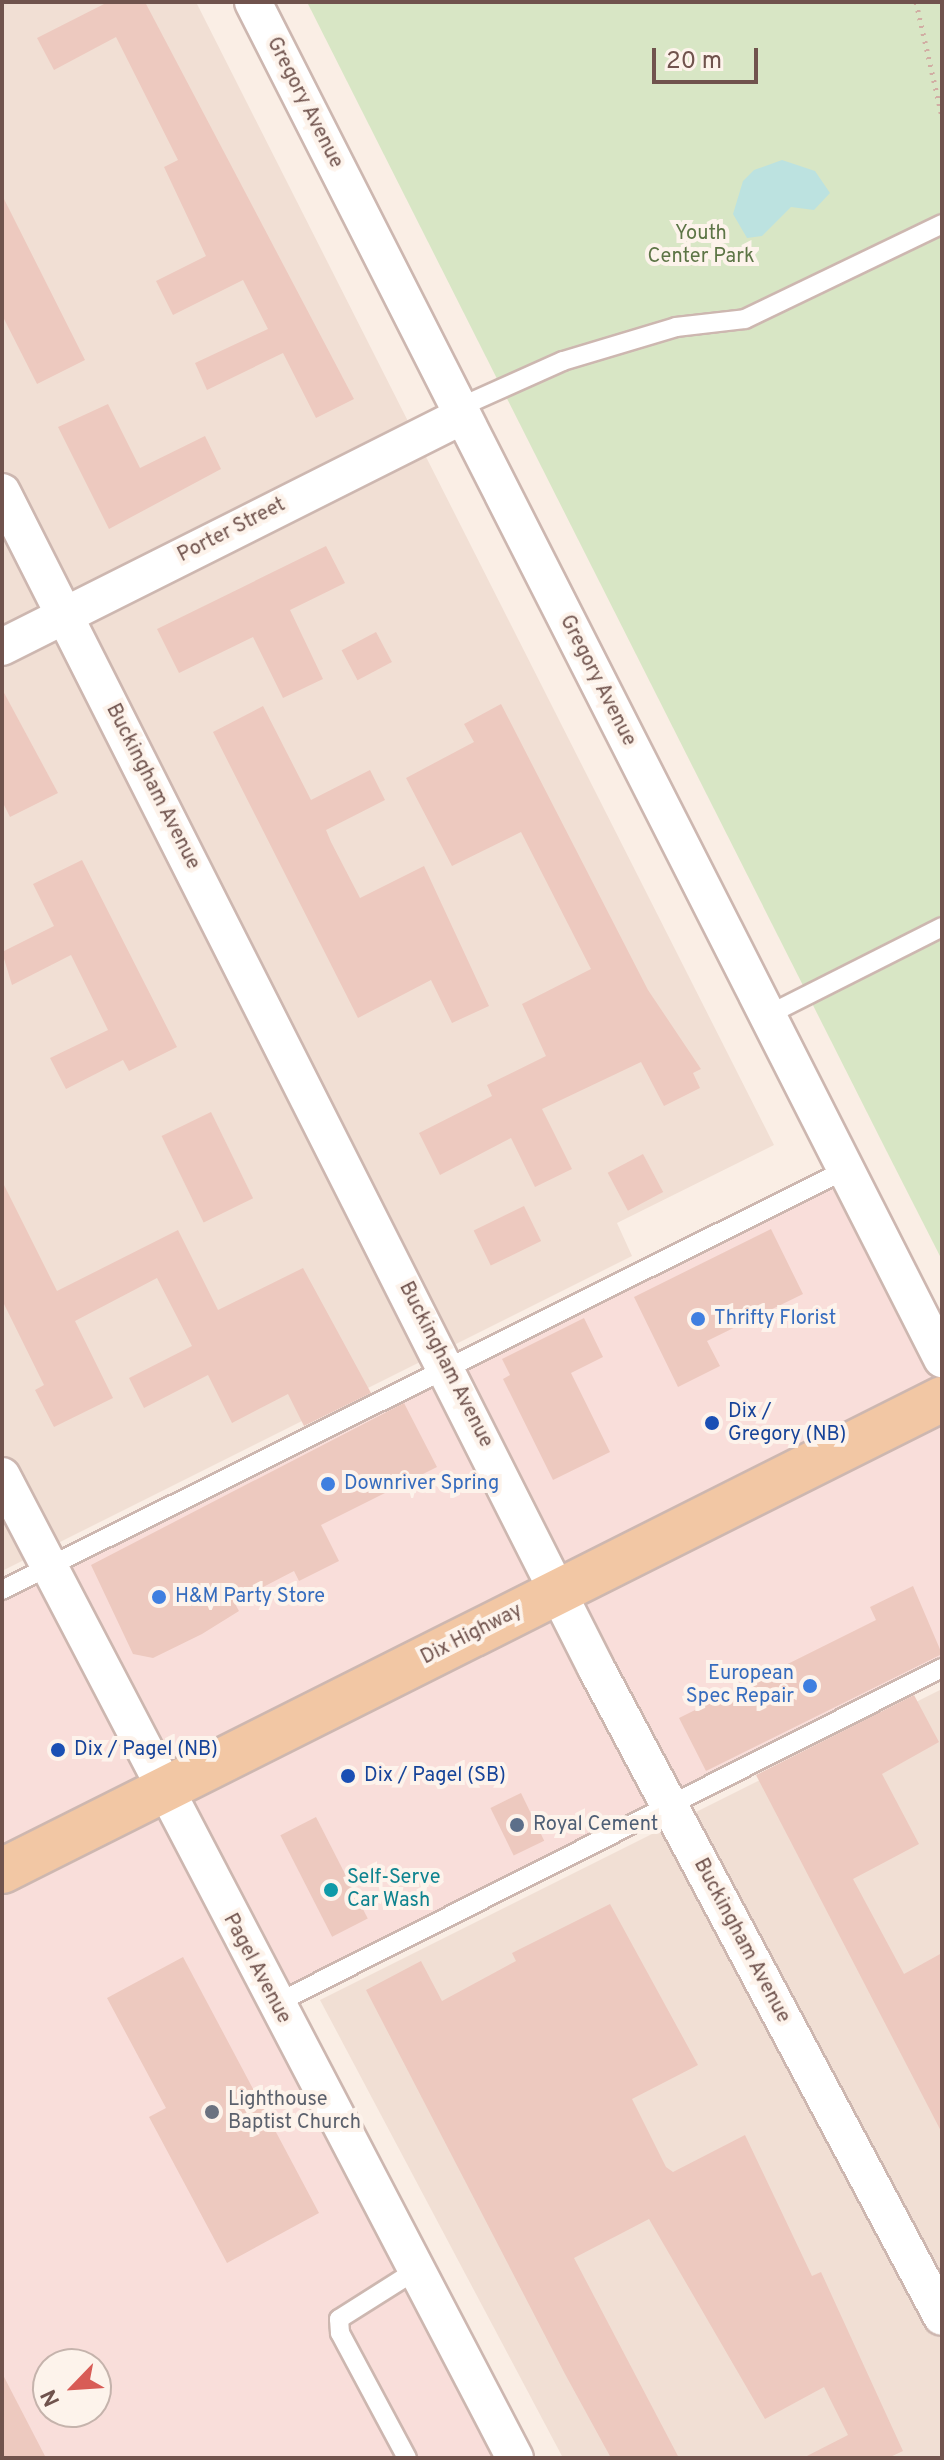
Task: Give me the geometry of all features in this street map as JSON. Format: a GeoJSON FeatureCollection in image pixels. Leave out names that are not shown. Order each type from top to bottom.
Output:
{"type":"FeatureCollection","features":[{"type":"Feature","properties":{"kind":"main road","name":"Dix Highway"},"geometry":{"type":"LineString","coordinates":[[2,1871],[942,1399]]}},
{"type":"Feature","properties":{"kind":"street","name":"Gregory Avenue"},"geometry":{"type":"LineString","coordinates":[[253,2],[942,1359]]}},
{"type":"Feature","properties":{"kind":"street","name":"Porter Street"},"geometry":{"type":"LineString","coordinates":[[2,647],[460,412]]}},
{"type":"Feature","properties":{"kind":"street","name":"Buckingham Avenue"},"geometry":{"type":"LineString","coordinates":[[2,492],[670,1806],[942,2317]]}},
{"type":"Feature","properties":{"kind":"street","name":"Pagel Avenue"},"geometry":{"type":"LineString","coordinates":[[2,1476],[162,1791],[515,2458]]}},
{"type":"Feature","properties":{"kind":"lane"},"geometry":{"type":"LineString","coordinates":[[460,412],[563,361],[676,327],[745,319],[942,224]]}},
{"type":"Feature","properties":{"kind":"lane"},"geometry":{"type":"LineString","coordinates":[[768,1015],[942,927]]}},
{"type":"Feature","properties":{"kind":"lane"},"geometry":{"type":"LineString","coordinates":[[2,1590],[847,1169]]}},
{"type":"Feature","properties":{"kind":"lane"},"geometry":{"type":"LineString","coordinates":[[275,2004],[942,1668]]}},
{"type":"Feature","properties":{"kind":"lane"},"geometry":{"type":"LineString","coordinates":[[407,2458],[340,2333],[339,2319],[415,2271]]}},
{"type":"Feature","properties":{"kind":"path"},"geometry":{"type":"LineString","coordinates":[[916,2],[942,116]]}},
{"type":"Feature","properties":{"kind":"shaded area"},"geometry":{"type":"Polygon","coordinates":[[[2,2],[196,2],[774,1145],[617,1223],[632,1256],[2,1571],[2,2]]]}},
{"type":"Feature","properties":{"kind":"shaded area"},"geometry":{"type":"Polygon","coordinates":[[[847,1169],[942,1359],[942,1668],[275,2005],[515,2458],[2,2458],[2,1590],[847,1169]]]}},
{"type":"Feature","properties":{"kind":"shaded area"},"geometry":{"type":"Polygon","coordinates":[[[942,1689],[942,2458],[563,2458],[320,2000],[942,1689]]]}},
{"type":"Feature","properties":{"kind":"green space","name":"Youth Center Park"},"geometry":{"type":"Polygon","coordinates":[[[307,2],[942,2],[942,1260],[885,1148],[307,2]]]}},
{"type":"Feature","properties":{"kind":"water"},"geometry":{"type":"Polygon","coordinates":[[[782,160],[815,171],[830,193],[814,210],[791,207],[762,236],[747,238],[733,214],[743,181],[754,170],[782,160]]]}},
{"type":"Feature","properties":{"kind":"building"},"geometry":{"type":"Polygon","coordinates":[[[108,2],[145,2],[354,399],[316,418],[283,353],[207,390],[195,363],[268,329],[243,280],[173,315],[156,281],[206,256],[164,167],[178,160],[116,37],[54,70],[37,38],[108,2]]]}},
{"type":"Feature","properties":{"kind":"building"},"geometry":{"type":"Polygon","coordinates":[[[2,195],[85,360],[37,384],[2,315],[2,195]]]}},
{"type":"Feature","properties":{"kind":"building"},"geometry":{"type":"Polygon","coordinates":[[[108,404],[140,468],[205,436],[221,469],[109,529],[58,427],[108,404]]]}},
{"type":"Feature","properties":{"kind":"building"},"geometry":{"type":"Polygon","coordinates":[[[326,546],[345,583],[290,610],[323,679],[283,698],[253,637],[179,673],[157,629],[326,546]]]}},
{"type":"Feature","properties":{"kind":"building"},"geometry":{"type":"Polygon","coordinates":[[[376,632],[392,662],[358,680],[342,650],[376,632]]]}},
{"type":"Feature","properties":{"kind":"building"},"geometry":{"type":"Polygon","coordinates":[[[2,689],[58,793],[10,817],[2,801],[2,689]]]}},
{"type":"Feature","properties":{"kind":"building"},"geometry":{"type":"Polygon","coordinates":[[[501,704],[648,990],[701,1069],[693,1073],[700,1088],[664,1106],[641,1062],[542,1109],[572,1169],[535,1187],[511,1138],[440,1175],[419,1133],[492,1096],[487,1085],[546,1056],[522,1004],[591,969],[521,832],[452,866],[406,778],[474,742],[464,724],[501,704]]]}},
{"type":"Feature","properties":{"kind":"building"},"geometry":{"type":"Polygon","coordinates":[[[263,706],[311,800],[370,770],[385,800],[326,830],[331,842],[360,898],[424,866],[489,1006],[452,1023],[431,980],[358,1018],[213,732],[263,706]]]}},
{"type":"Feature","properties":{"kind":"building"},"geometry":{"type":"Polygon","coordinates":[[[82,860],[177,1047],[129,1071],[123,1060],[66,1089],[50,1058],[108,1030],[71,955],[12,985],[2,952],[54,926],[33,884],[82,860]]]}},
{"type":"Feature","properties":{"kind":"building"},"geometry":{"type":"Polygon","coordinates":[[[211,1112],[253,1198],[204,1222],[162,1136],[211,1112]]]}},
{"type":"Feature","properties":{"kind":"building"},"geometry":{"type":"Polygon","coordinates":[[[643,1154],[663,1192],[628,1211],[608,1173],[643,1154]]]}},
{"type":"Feature","properties":{"kind":"building"},"geometry":{"type":"Polygon","coordinates":[[[2,1181],[57,1291],[178,1230],[218,1310],[303,1268],[371,1393],[304,1426],[288,1394],[232,1423],[208,1375],[144,1408],[129,1378],[192,1346],[157,1278],[75,1321],[113,1398],[54,1427],[35,1390],[44,1385],[2,1300],[2,1181]]]}},
{"type":"Feature","properties":{"kind":"building"},"geometry":{"type":"Polygon","coordinates":[[[524,1206],[541,1241],[491,1266],[474,1231],[524,1206]]]}},
{"type":"Feature","properties":{"kind":"building","name":"Thrifty Florist"},"geometry":{"type":"Polygon","coordinates":[[[771,1229],[803,1294],[707,1341],[720,1366],[678,1387],[634,1297],[771,1229]]]}},
{"type":"Feature","properties":{"kind":"building","name":"Downriver Spring"},"geometry":{"type":"Polygon","coordinates":[[[584,1318],[603,1357],[571,1373],[610,1452],[553,1480],[503,1379],[510,1375],[502,1359],[584,1318]]]}},
{"type":"Feature","properties":{"kind":"building"},"geometry":{"type":"Polygon","coordinates":[[[404,1403],[437,1467],[321,1525],[339,1561],[299,1581],[294,1571],[234,1602],[239,1611],[202,1634],[153,1658],[133,1654],[91,1565],[404,1403]]]}},
{"type":"Feature","properties":{"kind":"building","name":"European Spec Repair"},"geometry":{"type":"Polygon","coordinates":[[[913,1586],[942,1654],[706,1771],[679,1718],[876,1620],[870,1607],[913,1586]]]}},
{"type":"Feature","properties":{"kind":"building"},"geometry":{"type":"Polygon","coordinates":[[[914,1695],[939,1742],[882,1774],[919,1844],[853,1879],[904,1974],[942,1953],[942,2133],[756,1775],[914,1695]]]}},
{"type":"Feature","properties":{"kind":"building","name":"Royal Cement"},"geometry":{"type":"Polygon","coordinates":[[[521,1793],[544,1841],[514,1856],[490,1808],[521,1793]]]}},
{"type":"Feature","properties":{"kind":"building","name":"Self-Serve Car Wash"},"geometry":{"type":"Polygon","coordinates":[[[316,1817],[368,1919],[332,1937],[280,1835],[316,1817]]]}},
{"type":"Feature","properties":{"kind":"building"},"geometry":{"type":"Polygon","coordinates":[[[610,1904],[698,2065],[632,2099],[666,2167],[673,2172],[745,2135],[812,2276],[821,2272],[903,2451],[888,2458],[803,2458],[848,2435],[824,2387],[765,2419],[649,2219],[574,2258],[679,2458],[611,2458],[565,2374],[366,1990],[421,1961],[442,2001],[516,1961],[512,1953],[610,1904]]]}},
{"type":"Feature","properties":{"kind":"building","name":"Lighthouse Baptist Church"},"geometry":{"type":"Polygon","coordinates":[[[183,1957],[319,2213],[227,2263],[149,2117],[166,2108],[107,1998],[183,1957]]]}},
{"type":"Feature","properties":{"kind":"building"},"geometry":{"type":"Polygon","coordinates":[[[2,2373],[46,2458],[2,2458],[2,2373]]]}},
{"type":"Feature","properties":{"kind":"place","name":"Thrifty Florist"},"geometry":{"type":"Point","coordinates":[698,1319]}},
{"type":"Feature","properties":{"kind":"place","name":"Dix / Gregory (NB)"},"geometry":{"type":"Point","coordinates":[712,1423]}},
{"type":"Feature","properties":{"kind":"place","name":"Downriver Spring"},"geometry":{"type":"Point","coordinates":[328,1484]}},
{"type":"Feature","properties":{"kind":"place","name":"H&M Party Store"},"geometry":{"type":"Point","coordinates":[159,1597]}},
{"type":"Feature","properties":{"kind":"place","name":"European Spec Repair"},"geometry":{"type":"Point","coordinates":[810,1686]}},
{"type":"Feature","properties":{"kind":"place","name":"Dix / Pagel (NB)"},"geometry":{"type":"Point","coordinates":[58,1750]}},
{"type":"Feature","properties":{"kind":"place","name":"Dix / Pagel (SB)"},"geometry":{"type":"Point","coordinates":[348,1776]}},
{"type":"Feature","properties":{"kind":"place","name":"Royal Cement"},"geometry":{"type":"Point","coordinates":[517,1825]}},
{"type":"Feature","properties":{"kind":"place","name":"Self-Serve Car Wash"},"geometry":{"type":"Point","coordinates":[331,1890]}},
{"type":"Feature","properties":{"kind":"place","name":"Lighthouse Baptist Church"},"geometry":{"type":"Point","coordinates":[212,2112]}}]}
